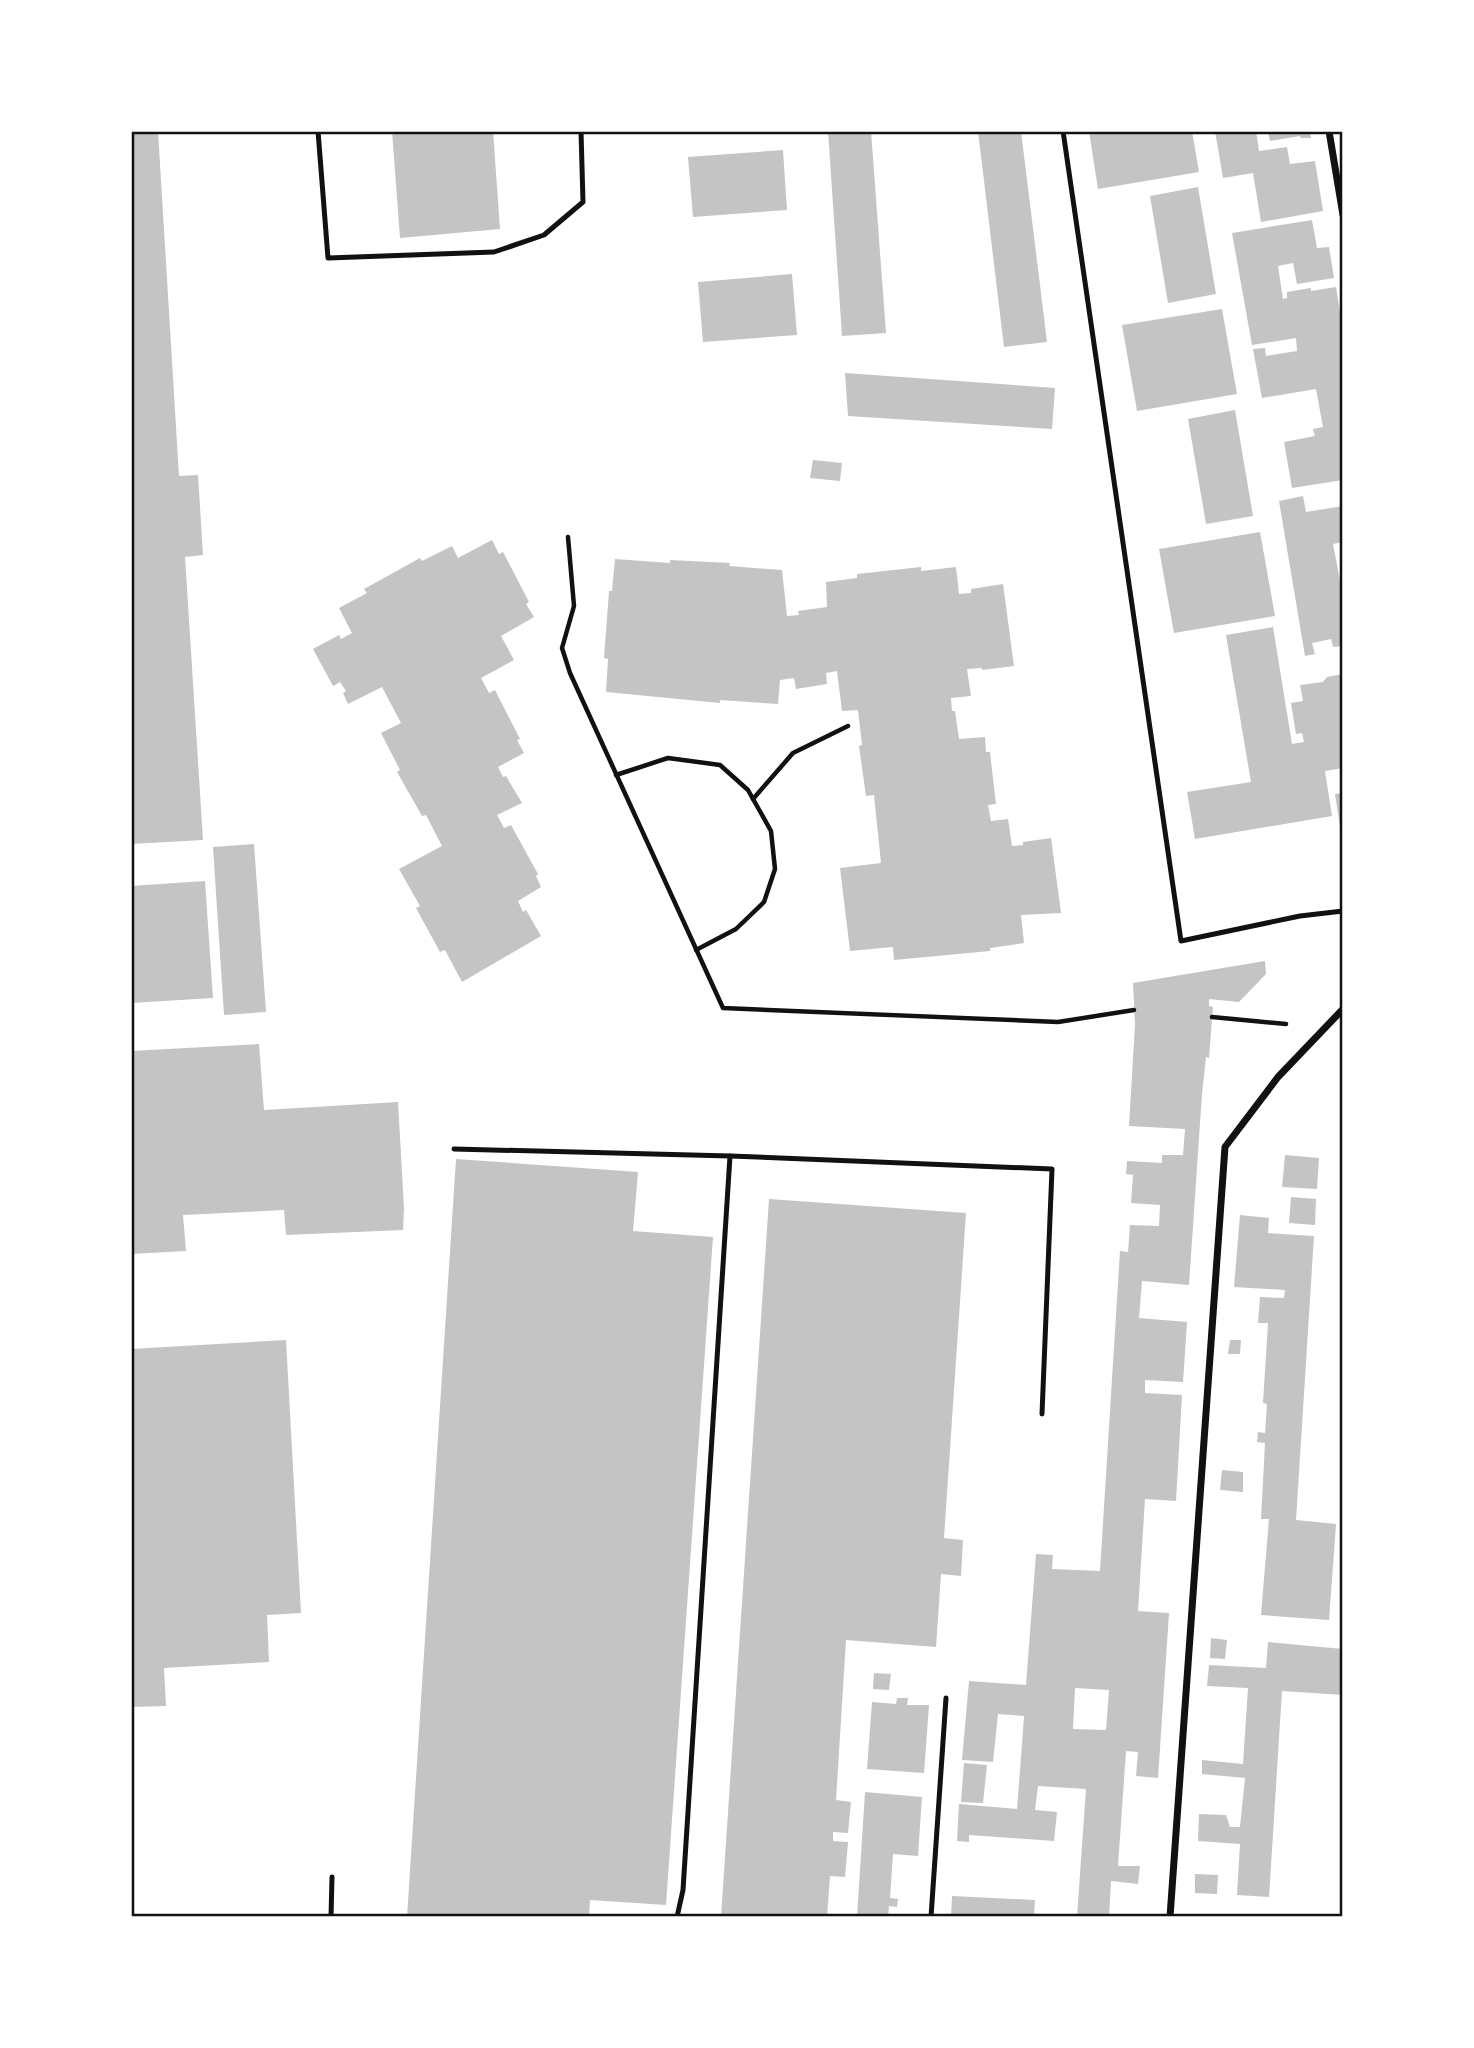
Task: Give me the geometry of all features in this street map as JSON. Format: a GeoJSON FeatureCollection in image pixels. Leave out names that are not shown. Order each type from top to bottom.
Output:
{"type":"FeatureCollection","features":[{"type":"Feature","properties":{"kind":"street"},"geometry":{"type":"LineString","coordinates":[[1329,131],[1343,215]]}},
{"type":"Feature","properties":{"kind":"street"},"geometry":{"type":"LineString","coordinates":[[1170,1917],[1225,1147],[1278,1077],[1343,1009]]}},
{"type":"Feature","properties":{"kind":"lane"},"geometry":{"type":"LineString","coordinates":[[318,131],[328,258],[494,252],[544,235],[583,202],[581,131]]}},
{"type":"Feature","properties":{"kind":"lane"},"geometry":{"type":"LineString","coordinates":[[1063,131],[1181,940],[1300,916],[1343,911]]}},
{"type":"Feature","properties":{"kind":"lane"},"geometry":{"type":"LineString","coordinates":[[454,1149],[730,1156],[1052,1169],[1042,1415]]}},
{"type":"Feature","properties":{"kind":"lane"},"geometry":{"type":"LineString","coordinates":[[677,1917],[683,1890],[730,1156]]}},
{"type":"Feature","properties":{"kind":"lane"},"geometry":{"type":"LineString","coordinates":[[931,1917],[946,1698]]}},
{"type":"Feature","properties":{"kind":"lane"},"geometry":{"type":"LineString","coordinates":[[331,1917],[332,1877]]}},
{"type":"Feature","properties":{"kind":"path"},"geometry":{"type":"LineString","coordinates":[[568,537],[574,606],[562,648],[570,673],[723,1008],[1058,1022],[1134,1010]]}},
{"type":"Feature","properties":{"kind":"path"},"geometry":{"type":"LineString","coordinates":[[753,799],[793,753],[848,726]]}},
{"type":"Feature","properties":{"kind":"path"},"geometry":{"type":"LineString","coordinates":[[616,775],[668,758],[720,765],[748,790],[771,831],[775,869],[764,902],[736,929],[696,950]]}},
{"type":"Feature","properties":{"kind":"path"},"geometry":{"type":"LineString","coordinates":[[1212,1017],[1325,1028]]}},
{"type":"Feature","properties":{"kind":"building"},"geometry":{"type":"Polygon","coordinates":[[[131,131],[158,131],[179,476],[198,475],[203,555],[185,557],[203,840],[131,844],[131,131]]]}},
{"type":"Feature","properties":{"kind":"building"},"geometry":{"type":"Polygon","coordinates":[[[392,131],[493,131],[500,229],[400,238],[392,131]]]}},
{"type":"Feature","properties":{"kind":"building"},"geometry":{"type":"Polygon","coordinates":[[[828,131],[871,131],[886,333],[842,336],[828,131]]]}},
{"type":"Feature","properties":{"kind":"building"},"geometry":{"type":"Polygon","coordinates":[[[978,131],[1021,131],[1047,342],[1004,347],[978,131]]]}},
{"type":"Feature","properties":{"kind":"building"},"geometry":{"type":"Polygon","coordinates":[[[1089,131],[1192,131],[1199,172],[1098,189],[1089,131]]]}},
{"type":"Feature","properties":{"kind":"building"},"geometry":{"type":"Polygon","coordinates":[[[1215,131],[1256,131],[1259,151],[1287,147],[1290,164],[1315,161],[1323,211],[1261,222],[1253,173],[1223,178],[1215,131]]]}},
{"type":"Feature","properties":{"kind":"building"},"geometry":{"type":"Polygon","coordinates":[[[1268,131],[1310,131],[1311,138],[1300,136],[1270,141],[1268,131]]]}},
{"type":"Feature","properties":{"kind":"building"},"geometry":{"type":"Polygon","coordinates":[[[783,150],[787,210],[693,217],[688,157],[783,150]]]}},
{"type":"Feature","properties":{"kind":"building"},"geometry":{"type":"Polygon","coordinates":[[[1198,187],[1216,294],[1168,303],[1150,196],[1198,187]]]}},
{"type":"Feature","properties":{"kind":"building"},"geometry":{"type":"Polygon","coordinates":[[[1312,220],[1317,248],[1329,247],[1334,278],[1297,284],[1293,263],[1278,266],[1283,299],[1287,298],[1287,292],[1336,287],[1343,331],[1343,480],[1292,488],[1284,442],[1315,436],[1313,429],[1323,427],[1316,389],[1262,398],[1253,349],[1265,348],[1266,356],[1297,351],[1296,338],[1252,345],[1232,233],[1312,220]]]}},
{"type":"Feature","properties":{"kind":"building"},"geometry":{"type":"Polygon","coordinates":[[[792,274],[797,335],[703,342],[698,282],[792,274]]]}},
{"type":"Feature","properties":{"kind":"building"},"geometry":{"type":"Polygon","coordinates":[[[1222,309],[1237,394],[1137,411],[1122,325],[1222,309]]]}},
{"type":"Feature","properties":{"kind":"building"},"geometry":{"type":"Polygon","coordinates":[[[845,373],[1055,388],[1052,429],[848,416],[845,373]]]}},
{"type":"Feature","properties":{"kind":"building"},"geometry":{"type":"Polygon","coordinates":[[[1235,410],[1253,516],[1206,524],[1188,419],[1235,410]]]}},
{"type":"Feature","properties":{"kind":"building"},"geometry":{"type":"Polygon","coordinates":[[[813,460],[842,463],[840,481],[810,478],[813,460]]]}},
{"type":"Feature","properties":{"kind":"building"},"geometry":{"type":"Polygon","coordinates":[[[1303,496],[1306,512],[1343,506],[1343,542],[1333,544],[1343,596],[1343,646],[1333,647],[1331,639],[1312,643],[1315,654],[1305,656],[1279,501],[1303,496]]]}},
{"type":"Feature","properties":{"kind":"building"},"geometry":{"type":"Polygon","coordinates":[[[1260,532],[1275,616],[1174,633],[1159,549],[1260,532]]]}},
{"type":"Feature","properties":{"kind":"building"},"geometry":{"type":"Polygon","coordinates":[[[492,540],[499,554],[503,552],[534,617],[501,636],[514,660],[481,678],[489,693],[495,690],[520,739],[517,740],[524,753],[498,767],[522,803],[497,815],[504,828],[511,825],[538,874],[536,876],[541,887],[518,901],[541,936],[462,982],[445,950],[440,952],[416,908],[420,906],[399,869],[442,846],[426,815],[422,816],[397,772],[400,770],[381,733],[401,723],[382,687],[348,704],[343,693],[346,691],[340,682],[333,686],[313,649],[339,635],[341,639],[352,633],[339,608],[367,593],[364,589],[420,558],[422,561],[452,546],[458,558],[492,540]]]}},
{"type":"Feature","properties":{"kind":"building"},"geometry":{"type":"Polygon","coordinates":[[[615,559],[730,563],[729,566],[782,570],[787,616],[799,615],[798,611],[827,607],[826,582],[857,578],[857,574],[921,567],[921,571],[956,567],[959,594],[971,593],[971,589],[1003,584],[1014,666],[967,669],[971,696],[951,698],[952,711],[955,711],[959,739],[985,737],[986,752],[990,752],[996,804],[988,805],[991,821],[1008,819],[1012,846],[1051,838],[1061,913],[1021,915],[1024,943],[990,948],[990,951],[894,960],[893,947],[850,951],[840,868],[881,863],[874,795],[866,796],[859,746],[862,745],[858,710],[842,711],[837,671],[826,673],[827,684],[796,689],[794,678],[780,680],[778,704],[720,700],[720,703],[606,692],[608,659],[604,658],[609,591],[612,591],[615,559]]]}},
{"type":"Feature","properties":{"kind":"building"},"geometry":{"type":"Polygon","coordinates":[[[1273,627],[1292,744],[1304,742],[1302,733],[1296,734],[1291,703],[1303,701],[1300,685],[1323,682],[1327,677],[1343,674],[1343,768],[1325,771],[1332,816],[1195,839],[1187,792],[1251,782],[1226,635],[1273,627]]]}},
{"type":"Feature","properties":{"kind":"building"},"geometry":{"type":"Polygon","coordinates":[[[1343,793],[1343,833],[1341,833],[1335,794],[1343,793]]]}},
{"type":"Feature","properties":{"kind":"building"},"geometry":{"type":"Polygon","coordinates":[[[254,844],[266,1012],[224,1015],[213,847],[254,844]]]}},
{"type":"Feature","properties":{"kind":"building"},"geometry":{"type":"Polygon","coordinates":[[[205,881],[213,998],[131,1003],[131,886],[205,881]]]}},
{"type":"Feature","properties":{"kind":"building"},"geometry":{"type":"Polygon","coordinates":[[[1265,961],[1266,974],[1239,1002],[1209,999],[1209,1006],[1213,1007],[1209,1058],[1206,1057],[1202,1094],[1189,1285],[1142,1281],[1139,1318],[1187,1322],[1183,1382],[1145,1380],[1145,1393],[1182,1395],[1176,1501],[1145,1499],[1138,1611],[1169,1613],[1158,1778],[1136,1776],[1138,1752],[1126,1751],[1118,1866],[1140,1866],[1138,1884],[1111,1881],[1109,1917],[1077,1917],[1086,1789],[1038,1786],[1035,1810],[1057,1812],[1054,1841],[969,1835],[969,1842],[957,1841],[959,1804],[1017,1809],[1024,1716],[998,1714],[993,1762],[962,1760],[969,1681],[1026,1685],[1036,1554],[1053,1555],[1052,1569],[1100,1571],[1120,1251],[1128,1252],[1130,1225],[1159,1226],[1160,1205],[1131,1203],[1133,1175],[1126,1174],[1127,1161],[1162,1163],[1162,1155],[1183,1155],[1185,1129],[1129,1126],[1135,1024],[1133,983],[1265,961]],[[1075,1688],[1073,1729],[1106,1730],[1109,1690],[1075,1688]]]}},
{"type":"Feature","properties":{"kind":"building"},"geometry":{"type":"Polygon","coordinates":[[[259,1044],[264,1110],[398,1102],[403,1230],[286,1235],[284,1210],[183,1215],[186,1251],[131,1254],[131,1051],[259,1044]]]}},
{"type":"Feature","properties":{"kind":"building"},"geometry":{"type":"Polygon","coordinates":[[[1285,1155],[1319,1158],[1317,1189],[1282,1187],[1285,1155]]]}},
{"type":"Feature","properties":{"kind":"building"},"geometry":{"type":"Polygon","coordinates":[[[456,1159],[638,1172],[633,1231],[713,1237],[666,1905],[590,1900],[589,1917],[407,1917],[456,1159]]]}},
{"type":"Feature","properties":{"kind":"building"},"geometry":{"type":"Polygon","coordinates":[[[1291,1197],[1316,1199],[1315,1225],[1289,1223],[1291,1197]]]}},
{"type":"Feature","properties":{"kind":"building"},"geometry":{"type":"Polygon","coordinates":[[[769,1199],[966,1213],[944,1538],[963,1540],[961,1576],[941,1574],[936,1647],[846,1640],[836,1800],[851,1802],[848,1833],[833,1832],[833,1841],[848,1842],[845,1877],[830,1876],[827,1917],[721,1917],[769,1199]]]}},
{"type":"Feature","properties":{"kind":"building"},"geometry":{"type":"Polygon","coordinates":[[[1240,1215],[1269,1218],[1268,1233],[1314,1236],[1296,1520],[1336,1524],[1329,1620],[1261,1615],[1269,1519],[1261,1519],[1265,1443],[1257,1442],[1258,1432],[1265,1433],[1267,1404],[1263,1403],[1268,1323],[1258,1323],[1260,1297],[1284,1298],[1285,1290],[1234,1287],[1240,1215]]]}},
{"type":"Feature","properties":{"kind":"building"},"geometry":{"type":"Polygon","coordinates":[[[286,1340],[301,1613],[267,1615],[269,1662],[164,1668],[166,1706],[131,1707],[131,1349],[286,1340]]]}},
{"type":"Feature","properties":{"kind":"building"},"geometry":{"type":"Polygon","coordinates":[[[1230,1340],[1241,1340],[1240,1354],[1228,1354],[1230,1340]]]}},
{"type":"Feature","properties":{"kind":"building"},"geometry":{"type":"Polygon","coordinates":[[[1222,1470],[1243,1472],[1243,1492],[1220,1490],[1222,1470]]]}},
{"type":"Feature","properties":{"kind":"building"},"geometry":{"type":"Polygon","coordinates":[[[1211,1638],[1227,1640],[1225,1659],[1210,1658],[1211,1638]]]}},
{"type":"Feature","properties":{"kind":"building"},"geometry":{"type":"Polygon","coordinates":[[[1268,1642],[1343,1649],[1343,1695],[1282,1691],[1269,1897],[1237,1895],[1240,1844],[1198,1841],[1199,1814],[1226,1815],[1230,1827],[1240,1827],[1245,1778],[1202,1774],[1202,1760],[1243,1764],[1248,1688],[1207,1686],[1209,1665],[1266,1668],[1268,1642]]]}},
{"type":"Feature","properties":{"kind":"building"},"geometry":{"type":"Polygon","coordinates":[[[874,1673],[891,1674],[889,1690],[873,1689],[874,1673]]]}},
{"type":"Feature","properties":{"kind":"building"},"geometry":{"type":"Polygon","coordinates":[[[897,1698],[908,1698],[907,1705],[929,1705],[924,1773],[867,1769],[872,1702],[896,1704],[897,1698]]]}},
{"type":"Feature","properties":{"kind":"building"},"geometry":{"type":"Polygon","coordinates":[[[964,1763],[987,1765],[983,1803],[961,1802],[964,1763]]]}},
{"type":"Feature","properties":{"kind":"building"},"geometry":{"type":"Polygon","coordinates":[[[865,1792],[922,1797],[918,1856],[893,1854],[890,1898],[898,1899],[897,1907],[889,1906],[888,1917],[857,1917],[865,1792]]]}},
{"type":"Feature","properties":{"kind":"building"},"geometry":{"type":"Polygon","coordinates":[[[1195,1874],[1218,1875],[1217,1894],[1195,1893],[1195,1874]]]}},
{"type":"Feature","properties":{"kind":"building"},"geometry":{"type":"Polygon","coordinates":[[[952,1896],[1035,1900],[1034,1917],[951,1917],[952,1896]]]}}]}
